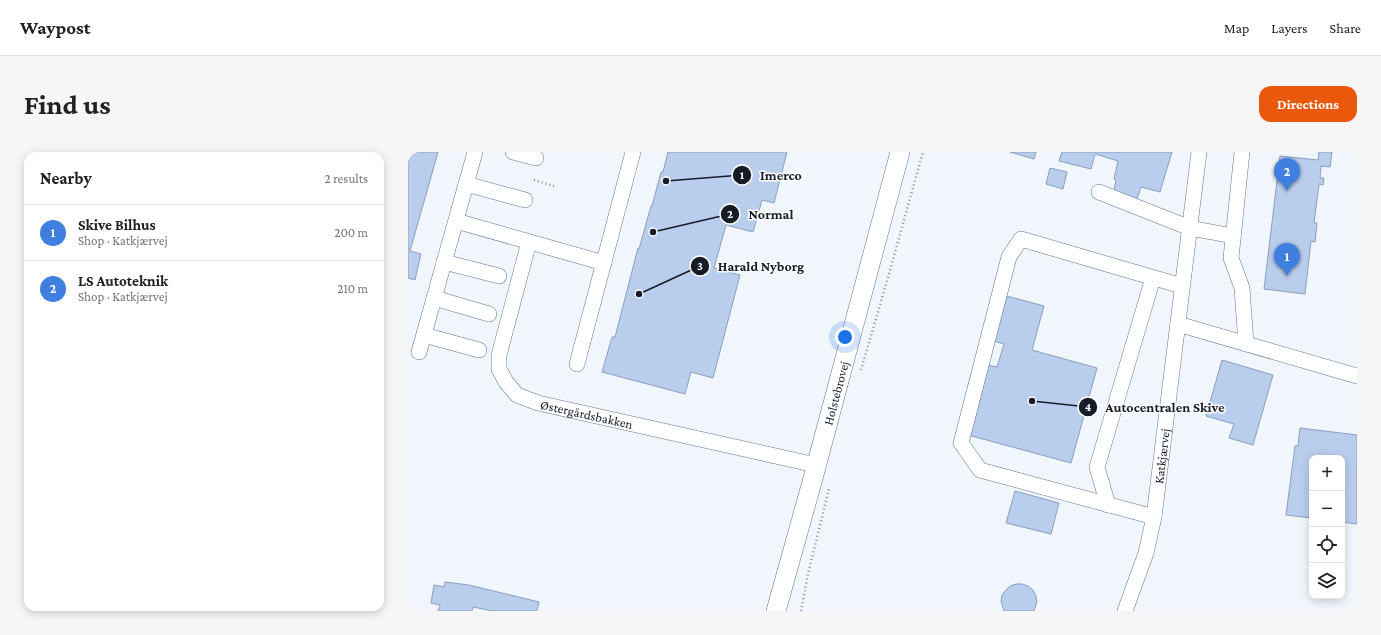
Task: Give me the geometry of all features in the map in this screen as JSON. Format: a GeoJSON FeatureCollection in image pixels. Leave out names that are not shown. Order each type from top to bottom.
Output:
{"type":"FeatureCollection","features":[{"type":"Feature","properties":{"kind":"main road","name":"Holstebrovej"},"geometry":{"type":"LineString","coordinates":[[776,611],[900,152]]}},
{"type":"Feature","properties":{"kind":"street"},"geometry":{"type":"LineString","coordinates":[[419,352],[475,152]]}},
{"type":"Feature","properties":{"kind":"street"},"geometry":{"type":"LineString","coordinates":[[513,152],[536,158]]}},
{"type":"Feature","properties":{"kind":"street"},"geometry":{"type":"LineString","coordinates":[[577,364],[633,152]]}},
{"type":"Feature","properties":{"kind":"street","name":"Katkjærvej"},"geometry":{"type":"LineString","coordinates":[[1125,611],[1146,553],[1154,517],[1199,152]]}},
{"type":"Feature","properties":{"kind":"street"},"geometry":{"type":"LineString","coordinates":[[1242,152],[1230,258],[1242,288],[1246,344]]}},
{"type":"Feature","properties":{"kind":"street"},"geometry":{"type":"LineString","coordinates":[[466,184],[525,200]]}},
{"type":"Feature","properties":{"kind":"street"},"geometry":{"type":"LineString","coordinates":[[1099,192],[1190,228],[1233,236]]}},
{"type":"Feature","properties":{"kind":"street"},"geometry":{"type":"LineString","coordinates":[[456,221],[604,263]]}},
{"type":"Feature","properties":{"kind":"street"},"geometry":{"type":"LineString","coordinates":[[1154,517],[980,470],[961,442],[1009,257],[1021,239],[1182,286]]}},
{"type":"Feature","properties":{"kind":"street","name":"Østergårdsbakken"},"geometry":{"type":"LineString","coordinates":[[529,242],[499,355],[499,368],[506,382],[517,395],[538,403],[816,465]]}},
{"type":"Feature","properties":{"kind":"street"},"geometry":{"type":"LineString","coordinates":[[444,262],[499,276]]}},
{"type":"Feature","properties":{"kind":"street"},"geometry":{"type":"LineString","coordinates":[[1108,505],[1096,467],[1153,278]]}},
{"type":"Feature","properties":{"kind":"street"},"geometry":{"type":"LineString","coordinates":[[434,298],[489,314]]}},
{"type":"Feature","properties":{"kind":"street"},"geometry":{"type":"LineString","coordinates":[[1178,324],[1357,376]]}},
{"type":"Feature","properties":{"kind":"street"},"geometry":{"type":"LineString","coordinates":[[424,335],[479,350]]}},
{"type":"Feature","properties":{"kind":"path"},"geometry":{"type":"LineString","coordinates":[[859,377],[923,152]]}},
{"type":"Feature","properties":{"kind":"path"},"geometry":{"type":"LineString","coordinates":[[534,180],[557,187]]}},
{"type":"Feature","properties":{"kind":"path"},"geometry":{"type":"LineString","coordinates":[[801,611],[808,574],[830,484]]}},
{"type":"Feature","properties":{"kind":"building"},"geometry":{"type":"Polygon","coordinates":[[[408,152],[438,152],[410,251],[421,254],[415,280],[408,278],[408,152]]]}},
{"type":"Feature","properties":{"kind":"building"},"geometry":{"type":"Polygon","coordinates":[[[668,152],[787,152],[774,203],[762,200],[753,232],[726,225],[714,268],[740,275],[713,378],[691,372],[685,394],[602,372],[612,337],[615,337],[638,248],[639,249],[668,152]]]}},
{"type":"Feature","properties":{"kind":"building"},"geometry":{"type":"Polygon","coordinates":[[[1010,152],[1036,152],[1034,159],[1010,152]]]}},
{"type":"Feature","properties":{"kind":"building"},"geometry":{"type":"Polygon","coordinates":[[[1062,152],[1172,152],[1160,192],[1141,187],[1136,202],[1113,195],[1116,180],[1114,179],[1118,161],[1095,154],[1091,169],[1059,161],[1062,152]]]}},
{"type":"Feature","properties":{"kind":"building"},"geometry":{"type":"Polygon","coordinates":[[[1319,152],[1332,152],[1330,167],[1321,166],[1320,178],[1324,178],[1323,185],[1319,184],[1314,223],[1317,223],[1315,242],[1311,241],[1305,294],[1264,289],[1280,156],[1318,160],[1319,152]]]}},
{"type":"Feature","properties":{"kind":"building"},"geometry":{"type":"Polygon","coordinates":[[[1050,168],[1067,172],[1063,189],[1046,184],[1050,168]]]}},
{"type":"Feature","properties":{"kind":"building"},"geometry":{"type":"Polygon","coordinates":[[[1007,296],[1044,306],[1032,350],[1097,368],[1071,463],[968,435],[987,365],[997,367],[1004,344],[994,341],[1007,296]]]}},
{"type":"Feature","properties":{"kind":"building"},"geometry":{"type":"Polygon","coordinates":[[[1222,360],[1273,375],[1253,445],[1229,438],[1234,424],[1206,416],[1222,360]]]}},
{"type":"Feature","properties":{"kind":"building"},"geometry":{"type":"Polygon","coordinates":[[[1300,428],[1357,435],[1357,524],[1345,522],[1345,455],[1309,455],[1309,518],[1286,515],[1295,446],[1298,446],[1300,428]]]}},
{"type":"Feature","properties":{"kind":"building"},"geometry":{"type":"Polygon","coordinates":[[[1015,491],[1059,503],[1051,534],[1006,523],[1015,491]]]}},
{"type":"Feature","properties":{"kind":"building"},"geometry":{"type":"Polygon","coordinates":[[[445,582],[469,585],[539,602],[537,611],[493,611],[473,607],[472,611],[438,611],[440,605],[431,603],[434,585],[444,587],[445,582]]]}},
{"type":"Feature","properties":{"kind":"building"},"geometry":{"type":"Polygon","coordinates":[[[1016,584],[1028,586],[1033,590],[1037,602],[1034,611],[1004,611],[1001,601],[1002,595],[1010,586],[1016,584]]]}},
{"type":"Feature","properties":{"kind":"place","name":"Imerco"},"geometry":{"type":"Point","coordinates":[666,181]}},
{"type":"Feature","properties":{"kind":"place","name":"LS Autoteknik"},"geometry":{"type":"Point","coordinates":[1287,191]}},
{"type":"Feature","properties":{"kind":"place","name":"Normal"},"geometry":{"type":"Point","coordinates":[653,232]}},
{"type":"Feature","properties":{"kind":"place","name":"Skive Bilhus"},"geometry":{"type":"Point","coordinates":[1287,276]}},
{"type":"Feature","properties":{"kind":"place","name":"Harald Nyborg"},"geometry":{"type":"Point","coordinates":[639,294]}},
{"type":"Feature","properties":{"kind":"place","name":"Autocentralen Skive"},"geometry":{"type":"Point","coordinates":[1032,401]}}]}
